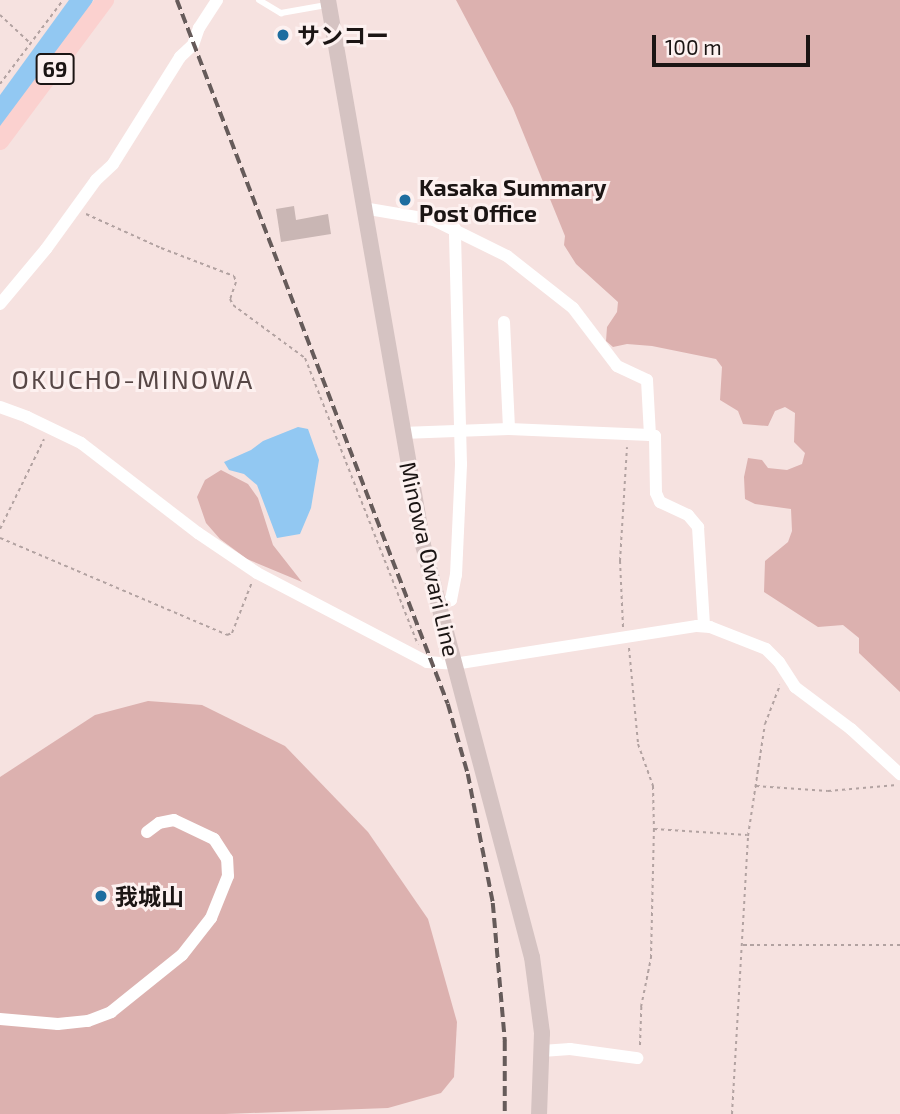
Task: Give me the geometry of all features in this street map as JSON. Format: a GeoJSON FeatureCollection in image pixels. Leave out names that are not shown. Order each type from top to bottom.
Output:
{"type":"FeatureCollection","features":[{"type":"Feature","properties":{"kind":"main road","name":"69"},"geometry":{"type":"LineString","coordinates":[[0,141],[105,0]]}},
{"type":"Feature","properties":{"kind":"main road","name":"Minowa Owari Line"},"geometry":{"type":"LineString","coordinates":[[329,2],[401,433],[423,545],[532,957],[542,1051],[539,1114]]}},
{"type":"Feature","properties":{"kind":"street"},"geometry":{"type":"LineString","coordinates":[[0,304],[96,180],[113,164],[180,57],[193,45],[199,28],[217,0]]}},
{"type":"Feature","properties":{"kind":"street"},"geometry":{"type":"LineString","coordinates":[[363,208],[434,220],[455,228],[527,270],[573,307],[617,366],[647,380],[650,435]]}},
{"type":"Feature","properties":{"kind":"street"},"geometry":{"type":"LineString","coordinates":[[439,605],[451,600],[456,575],[460,429],[455,228]]}},
{"type":"Feature","properties":{"kind":"street"},"geometry":{"type":"LineString","coordinates":[[504,322],[509,429]]}},
{"type":"Feature","properties":{"kind":"street"},"geometry":{"type":"LineString","coordinates":[[0,407],[81,443],[198,533],[257,573],[427,662],[454,664],[705,626],[766,649],[795,687],[851,729],[900,774]]}},
{"type":"Feature","properties":{"kind":"street"},"geometry":{"type":"LineString","coordinates":[[401,433],[509,429],[654,436],[654,474],[660,502],[688,515],[698,527],[705,626]]}},
{"type":"Feature","properties":{"kind":"street"},"geometry":{"type":"LineString","coordinates":[[0,1019],[58,1024],[88,1021],[111,1012],[154,981],[182,955],[211,918],[228,876],[227,859],[214,839],[174,820],[159,823],[147,832]]}},
{"type":"Feature","properties":{"kind":"street"},"geometry":{"type":"LineString","coordinates":[[542,1051],[569,1049],[637,1058]]}},
{"type":"Feature","properties":{"kind":"lane"},"geometry":{"type":"LineString","coordinates":[[259,0],[281,13],[329,2]]}},
{"type":"Feature","properties":{"kind":"path"},"geometry":{"type":"LineString","coordinates":[[0,84],[63,0]]}},
{"type":"Feature","properties":{"kind":"path"},"geometry":{"type":"LineString","coordinates":[[0,15],[30,43]]}},
{"type":"Feature","properties":{"kind":"path"},"geometry":{"type":"LineString","coordinates":[[76,209],[161,248],[234,276],[236,282],[230,299],[233,305],[305,358],[391,572],[417,642],[420,659]]}},
{"type":"Feature","properties":{"kind":"path"},"geometry":{"type":"LineString","coordinates":[[0,529],[50,427]]}},
{"type":"Feature","properties":{"kind":"path"},"geometry":{"type":"LineString","coordinates":[[628,436],[620,561],[624,633],[627,637],[638,744],[653,786],[654,829],[652,949],[641,1007],[640,1055],[637,1058]]}},
{"type":"Feature","properties":{"kind":"path"},"geometry":{"type":"LineString","coordinates":[[0,538],[227,635],[232,633],[257,573]]}},
{"type":"Feature","properties":{"kind":"path"},"geometry":{"type":"LineString","coordinates":[[732,1114],[748,836],[765,724],[780,684],[787,676]]}},
{"type":"Feature","properties":{"kind":"path"},"geometry":{"type":"LineString","coordinates":[[755,786],[828,790],[890,787],[900,782]]}},
{"type":"Feature","properties":{"kind":"path"},"geometry":{"type":"LineString","coordinates":[[654,829],[748,836]]}},
{"type":"Feature","properties":{"kind":"path"},"geometry":{"type":"LineString","coordinates":[[742,945],[900,945]]}},
{"type":"Feature","properties":{"kind":"shaded area"},"geometry":{"type":"Polygon","coordinates":[[[456,0],[900,0],[900,692],[859,653],[859,638],[843,625],[818,627],[764,592],[765,561],[788,542],[792,531],[791,509],[755,504],[745,499],[744,477],[748,458],[762,460],[768,468],[787,470],[802,464],[805,453],[794,442],[795,413],[785,407],[775,411],[768,426],[743,424],[738,411],[720,400],[722,367],[716,359],[652,346],[627,344],[613,347],[606,341],[607,327],[617,312],[618,302],[576,264],[564,245],[565,236],[513,108],[456,0]]]}},
{"type":"Feature","properties":{"kind":"shaded area"},"geometry":{"type":"Polygon","coordinates":[[[221,470],[248,484],[258,498],[273,545],[302,582],[247,559],[220,539],[206,523],[197,497],[205,480],[221,470]]]}},
{"type":"Feature","properties":{"kind":"shaded area"},"geometry":{"type":"Polygon","coordinates":[[[148,701],[202,705],[285,746],[368,832],[428,919],[457,1022],[454,1077],[441,1093],[388,1108],[225,1114],[0,1114],[0,777],[95,715],[148,701]]]}},
{"type":"Feature","properties":{"kind":"water"},"geometry":{"type":"Polygon","coordinates":[[[69,0],[93,0],[87,15],[0,133],[0,95],[69,0]]]}},
{"type":"Feature","properties":{"kind":"water"},"geometry":{"type":"Polygon","coordinates":[[[298,427],[308,429],[319,460],[311,508],[300,534],[277,538],[257,485],[244,474],[229,470],[224,462],[251,450],[263,441],[298,427]]]}},
{"type":"Feature","properties":{"kind":"building"},"geometry":{"type":"Polygon","coordinates":[[[294,206],[296,220],[328,214],[331,234],[281,242],[276,209],[294,206]]]}},
{"type":"Feature","properties":{"kind":"railway"},"geometry":{"type":"LineString","coordinates":[[177,0],[448,704],[468,774],[493,903],[505,1041],[505,1114]]}},
{"type":"Feature","properties":{"kind":"place","name":"サンコー"},"geometry":{"type":"Point","coordinates":[283,35]}},
{"type":"Feature","properties":{"kind":"place","name":"Kasaka Summary Post Office"},"geometry":{"type":"Point","coordinates":[405,200]}},
{"type":"Feature","properties":{"kind":"place","name":"我城山"},"geometry":{"type":"Point","coordinates":[101,896]}},
{"type":"Feature","properties":{"kind":"district","name":"OKUCHO-MINOWA"},"geometry":{"type":"Point","coordinates":[133,379]}}]}
